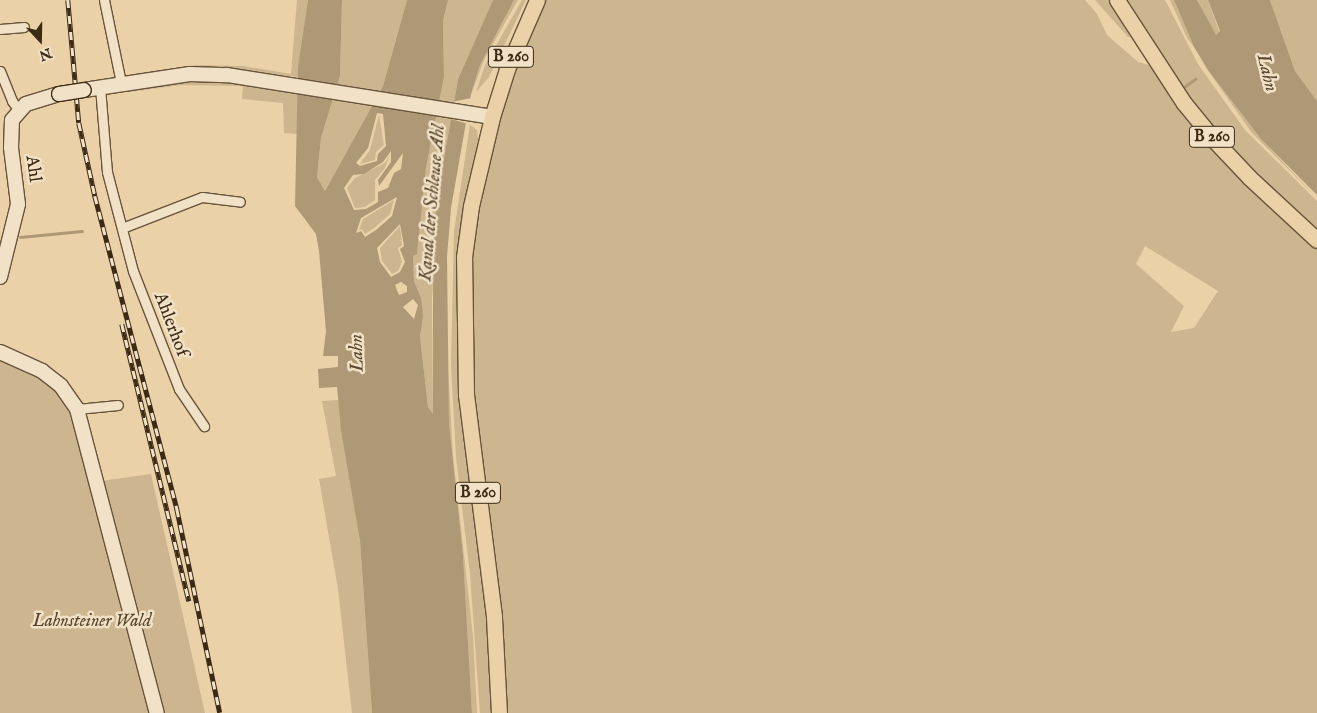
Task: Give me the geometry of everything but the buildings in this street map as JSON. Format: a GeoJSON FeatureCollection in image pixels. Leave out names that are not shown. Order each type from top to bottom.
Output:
{"type":"FeatureCollection","features":[{"type":"Feature","properties":{"kind":"main road","name":"B 260"},"geometry":{"type":"LineString","coordinates":[[499,713],[494,616],[466,395],[462,313],[466,240],[487,116],[537,0]]}},
{"type":"Feature","properties":{"kind":"main road","name":"B 260"},"geometry":{"type":"LineString","coordinates":[[1117,0],[1179,95],[1215,141],[1250,178],[1317,240]]}},
{"type":"Feature","properties":{"kind":"street"},"geometry":{"type":"LineString","coordinates":[[104,0],[121,83]]}},
{"type":"Feature","properties":{"kind":"street"},"geometry":{"type":"LineString","coordinates":[[0,29],[24,27]]}},
{"type":"Feature","properties":{"kind":"street"},"geometry":{"type":"LineString","coordinates":[[0,71],[12,102],[19,110],[37,99],[59,94],[121,83],[190,74],[261,78],[487,116]]}},
{"type":"Feature","properties":{"kind":"street","name":"Ahlerhof"},"geometry":{"type":"LineString","coordinates":[[100,87],[107,172],[143,302],[186,404],[204,426]]}},
{"type":"Feature","properties":{"kind":"street","name":"Ahl"},"geometry":{"type":"LineString","coordinates":[[0,277],[5,239],[18,204],[10,132],[19,110]]}},
{"type":"Feature","properties":{"kind":"street"},"geometry":{"type":"LineString","coordinates":[[122,228],[202,197],[240,202]]}},
{"type":"Feature","properties":{"kind":"street"},"geometry":{"type":"LineString","coordinates":[[0,352],[42,371],[61,386],[78,409],[157,713]]}},
{"type":"Feature","properties":{"kind":"street"},"geometry":{"type":"LineString","coordinates":[[78,409],[118,405]]}},
{"type":"Feature","properties":{"kind":"green space"},"geometry":{"type":"Polygon","coordinates":[[[297,0],[308,0],[298,77],[226,69],[132,74],[196,65],[243,66],[291,74],[297,0]]]}},
{"type":"Feature","properties":{"kind":"green space"},"geometry":{"type":"Polygon","coordinates":[[[342,0],[407,0],[383,86],[325,191],[317,177],[321,138],[340,76],[342,0]]]}},
{"type":"Feature","properties":{"kind":"green space"},"geometry":{"type":"Polygon","coordinates":[[[448,0],[493,0],[458,79],[437,198],[432,299],[433,415],[428,407],[420,336],[421,298],[414,281],[413,256],[417,254],[426,168],[444,77],[443,21],[448,0]]]}},
{"type":"Feature","properties":{"kind":"green space"},"geometry":{"type":"Polygon","coordinates":[[[514,0],[518,0],[485,58],[469,100],[480,65],[514,0]]]}},
{"type":"Feature","properties":{"kind":"green space"},"geometry":{"type":"Polygon","coordinates":[[[522,0],[526,0],[489,77],[476,92],[485,65],[522,0]]]}},
{"type":"Feature","properties":{"kind":"green space"},"geometry":{"type":"Polygon","coordinates":[[[542,0],[1085,0],[1097,14],[1107,35],[1138,62],[1152,66],[1237,176],[1317,248],[1317,713],[504,713],[472,409],[468,289],[473,238],[498,127],[522,45],[542,0]],[[1145,246],[1136,264],[1184,306],[1171,332],[1194,328],[1218,291],[1145,246]]]}},
{"type":"Feature","properties":{"kind":"green space"},"geometry":{"type":"Polygon","coordinates":[[[1095,0],[1112,0],[1130,37],[1128,37],[1095,0]]]}},
{"type":"Feature","properties":{"kind":"green space"},"geometry":{"type":"Polygon","coordinates":[[[1128,0],[1165,0],[1198,64],[1245,130],[1317,201],[1317,233],[1228,145],[1184,89],[1128,0]]]}},
{"type":"Feature","properties":{"kind":"green space"},"geometry":{"type":"Polygon","coordinates":[[[1170,0],[1174,0],[1194,47],[1187,38],[1170,0]]]}},
{"type":"Feature","properties":{"kind":"green space"},"geometry":{"type":"Polygon","coordinates":[[[1197,0],[1208,0],[1220,34],[1214,34],[1197,0]]]}},
{"type":"Feature","properties":{"kind":"green space"},"geometry":{"type":"Polygon","coordinates":[[[1270,0],[1317,0],[1317,101],[1295,71],[1270,0]]]}},
{"type":"Feature","properties":{"kind":"green space"},"geometry":{"type":"Polygon","coordinates":[[[1197,55],[1261,139],[1317,198],[1252,133],[1197,55]]]}},
{"type":"Feature","properties":{"kind":"green space"},"geometry":{"type":"Polygon","coordinates":[[[210,79],[298,92],[297,134],[284,133],[283,103],[242,99],[243,86],[182,85],[129,92],[127,87],[210,79]]]}},
{"type":"Feature","properties":{"kind":"green space"},"geometry":{"type":"Polygon","coordinates":[[[379,115],[384,145],[376,152],[375,160],[360,164],[370,150],[379,115]]]}},
{"type":"Feature","properties":{"kind":"green space"},"geometry":{"type":"Polygon","coordinates":[[[470,125],[477,130],[478,139],[460,243],[495,713],[480,713],[470,574],[456,457],[451,366],[454,231],[470,125]]]}},
{"type":"Feature","properties":{"kind":"green space"},"geometry":{"type":"Polygon","coordinates":[[[390,154],[385,168],[375,180],[375,200],[365,207],[355,208],[347,188],[355,178],[385,163],[390,154]]]}},
{"type":"Feature","properties":{"kind":"green space"},"geometry":{"type":"Polygon","coordinates":[[[394,200],[390,214],[374,228],[365,234],[362,229],[359,230],[363,219],[394,200]]]}},
{"type":"Feature","properties":{"kind":"green space"},"geometry":{"type":"Polygon","coordinates":[[[400,226],[402,245],[398,248],[402,262],[398,271],[392,274],[382,261],[380,248],[400,226]]]}},
{"type":"Feature","properties":{"kind":"green space","name":"Lahnsteiner Wald"},"geometry":{"type":"Polygon","coordinates":[[[0,356],[39,372],[62,394],[72,411],[94,482],[151,474],[205,713],[0,713],[0,356]]]}},
{"type":"Feature","properties":{"kind":"green space"},"geometry":{"type":"Polygon","coordinates":[[[448,365],[453,456],[473,636],[477,713],[472,713],[463,555],[449,423],[448,365]]]}},
{"type":"Feature","properties":{"kind":"green space"},"geometry":{"type":"Polygon","coordinates":[[[338,400],[360,541],[372,713],[352,713],[338,589],[319,479],[336,476],[322,401],[338,400]]]}},
{"type":"Feature","properties":{"kind":"water","name":"Lahn"},"geometry":{"type":"Polygon","coordinates":[[[308,0],[342,0],[340,76],[321,138],[317,177],[325,191],[383,86],[407,0],[448,0],[443,21],[444,77],[426,168],[417,254],[413,256],[414,281],[421,298],[423,316],[420,336],[428,407],[433,414],[433,250],[437,198],[458,79],[493,0],[514,0],[480,65],[471,94],[451,208],[447,257],[449,423],[463,555],[472,713],[372,713],[360,541],[341,430],[337,387],[319,388],[318,369],[338,367],[338,356],[323,356],[326,331],[316,234],[295,206],[298,67],[308,0]],[[377,113],[368,148],[356,163],[360,166],[377,161],[378,154],[386,146],[383,114],[377,113]],[[391,151],[383,162],[364,174],[353,175],[344,188],[354,210],[366,209],[378,202],[378,192],[388,188],[394,173],[401,169],[403,153],[379,186],[378,180],[391,162],[391,151]],[[397,197],[361,218],[356,233],[361,231],[365,237],[392,216],[397,197]],[[400,224],[377,248],[380,262],[391,277],[400,272],[405,262],[400,249],[404,246],[400,224]],[[401,282],[395,285],[399,295],[407,292],[407,286],[401,282]],[[413,299],[403,307],[414,319],[418,305],[413,299]]]}},
{"type":"Feature","properties":{"kind":"water","name":"Lahn"},"geometry":{"type":"Polygon","coordinates":[[[1174,0],[1197,0],[1216,35],[1220,31],[1208,0],[1270,0],[1295,71],[1317,101],[1317,195],[1261,139],[1208,70],[1194,47],[1174,0]]]}},
{"type":"Feature","properties":{"kind":"pier"},"geometry":{"type":"Polygon","coordinates":[[[472,98],[468,124],[448,118],[451,102],[472,98]]]}},
{"type":"Feature","properties":{"kind":"waterway"},"geometry":{"type":"LineString","coordinates":[[1184,87],[1195,79]]}},
{"type":"Feature","properties":{"kind":"waterway"},"geometry":{"type":"LineString","coordinates":[[20,237],[82,231]]}},
{"type":"Feature","properties":{"kind":"railway"},"geometry":{"type":"LineString","coordinates":[[68,0],[79,123],[95,196],[177,509],[220,713]]}},
{"type":"Feature","properties":{"kind":"railway"},"geometry":{"type":"LineString","coordinates":[[122,324],[189,601]]}},
{"type":"Feature","properties":{"kind":"water label","name":"Kanal der Schleuse Ahl"},"geometry":{"type":"Point","coordinates":[433,203]}}]}
